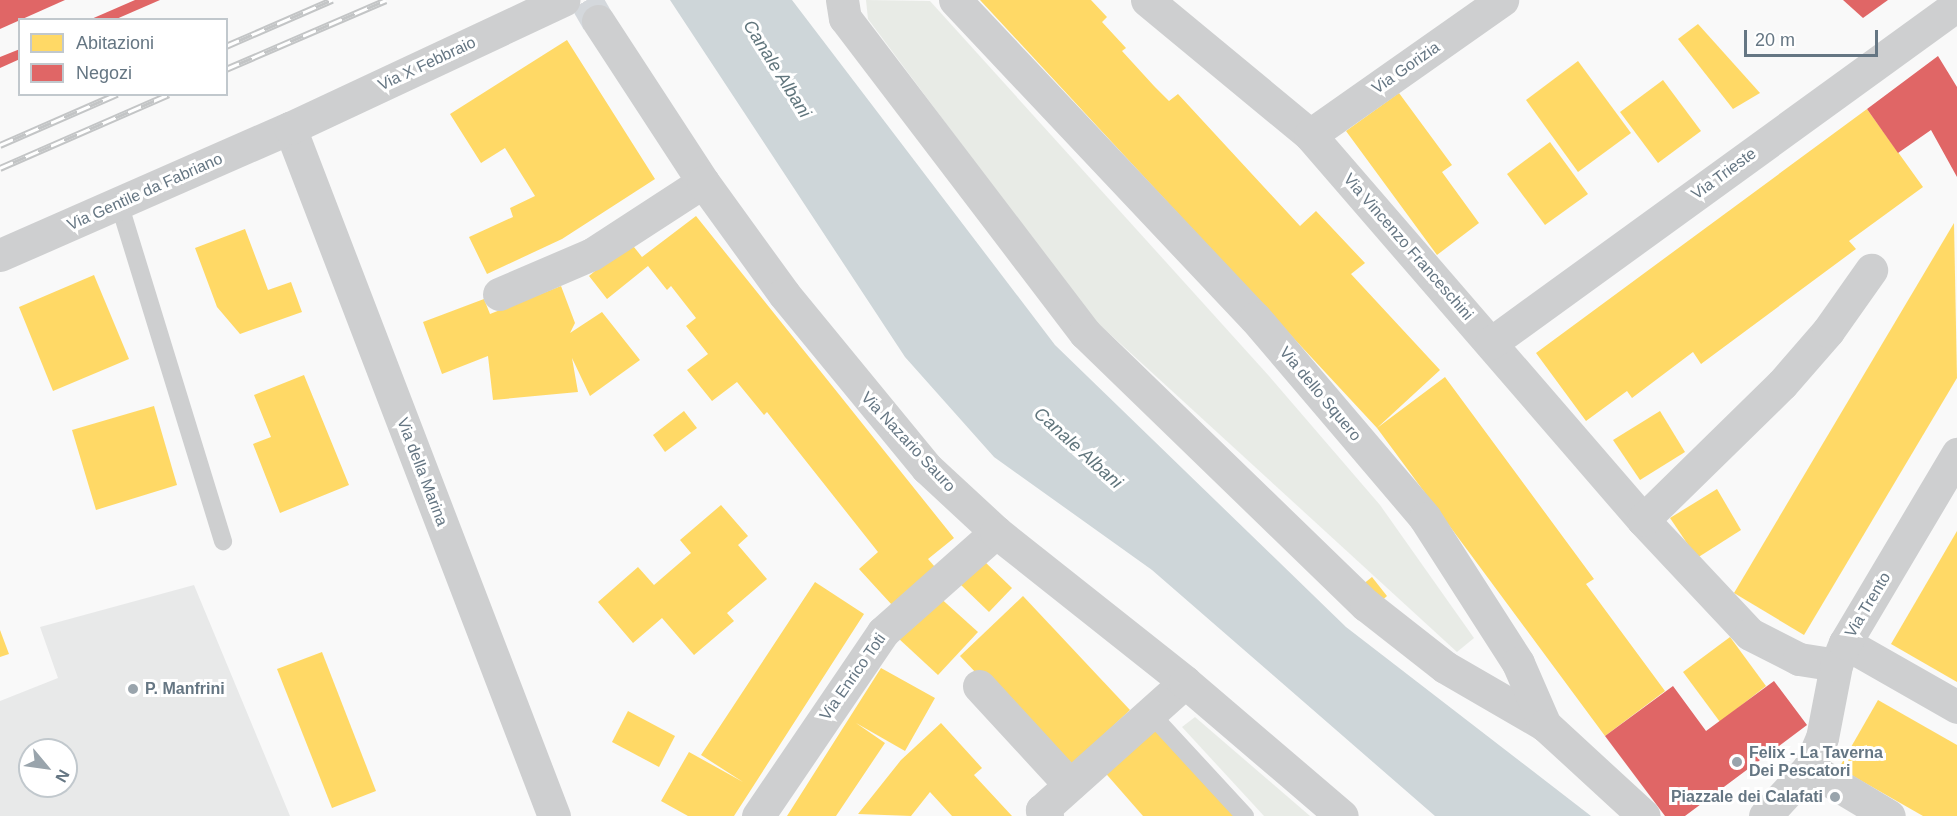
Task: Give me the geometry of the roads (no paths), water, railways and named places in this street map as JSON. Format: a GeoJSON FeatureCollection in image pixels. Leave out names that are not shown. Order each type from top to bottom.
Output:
{"type":"FeatureCollection","features":[{"type":"Feature","properties":{"kind":"street","name":"Via X Febbraio"},"geometry":{"type":"LineString","coordinates":[[290,129],[563,0]]}},
{"type":"Feature","properties":{"kind":"street"},"geometry":{"type":"LineString","coordinates":[[842,0],[845,18],[1085,333],[1366,605],[1445,667],[1545,725]]}},
{"type":"Feature","properties":{"kind":"street","name":"Via dello Squero"},"geometry":{"type":"LineString","coordinates":[[955,0],[1255,318],[1425,518],[1518,663],[1545,725],[1644,816]]}},
{"type":"Feature","properties":{"kind":"street","name":"Via Vincenzo Franceschini"},"geometry":{"type":"LineString","coordinates":[[1147,0],[1310,135],[1643,520],[1750,634],[1799,659],[1840,654],[1957,707]]}},
{"type":"Feature","properties":{"kind":"street","name":"Via Gorizia"},"geometry":{"type":"LineString","coordinates":[[1310,135],[1502,0]]}},
{"type":"Feature","properties":{"kind":"street","name":"Via Trieste"},"geometry":{"type":"LineString","coordinates":[[1491,343],[1955,11]]}},
{"type":"Feature","properties":{"kind":"street","name":"Via Nazario Sauro"},"geometry":{"type":"LineString","coordinates":[[598,21],[703,182],[859,390],[927,468],[996,532],[1185,682],[1342,816]]}},
{"type":"Feature","properties":{"kind":"street","name":"Via Gentile da Fabriano"},"geometry":{"type":"LineString","coordinates":[[0,255],[290,129]]}},
{"type":"Feature","properties":{"kind":"street","name":"Via della Marina"},"geometry":{"type":"LineString","coordinates":[[290,129],[554,816]]}},
{"type":"Feature","properties":{"kind":"street"},"geometry":{"type":"LineString","coordinates":[[499,294],[592,254],[703,182]]}},
{"type":"Feature","properties":{"kind":"street"},"geometry":{"type":"LineString","coordinates":[[1643,520],[1782,384],[1828,331],[1871,270]]}},
{"type":"Feature","properties":{"kind":"street","name":"Via Trento"},"geometry":{"type":"LineString","coordinates":[[1809,768],[1822,738],[1840,654],[1957,454]]}},
{"type":"Feature","properties":{"kind":"street","name":"Via Enrico Toti"},"geometry":{"type":"LineString","coordinates":[[758,816],[883,632],[996,532]]}},
{"type":"Feature","properties":{"kind":"street"},"geometry":{"type":"LineString","coordinates":[[1047,816],[1042,810],[1185,682]]}},
{"type":"Feature","properties":{"kind":"street"},"geometry":{"type":"LineString","coordinates":[[979,686],[1070,785]]}},
{"type":"Feature","properties":{"kind":"street"},"geometry":{"type":"LineString","coordinates":[[1765,816],[1809,768],[1889,816]]}},
{"type":"Feature","properties":{"kind":"lane"},"geometry":{"type":"LineString","coordinates":[[119,203],[223,541]]}},
{"type":"Feature","properties":{"kind":"lane"},"geometry":{"type":"LineString","coordinates":[[1150,713],[1245,816]]}},
{"type":"Feature","properties":{"kind":"water","name":"Canale Albani"},"geometry":{"type":"Polygon","coordinates":[[[670,0],[792,0],[1055,345],[1346,627],[1591,816],[1435,816],[1152,570],[994,457],[905,357],[670,0]]]}},
{"type":"Feature","properties":{"kind":"tunnel"},"geometry":{"type":"LineString","coordinates":[[586,0],[598,21]]}},
{"type":"Feature","properties":{"kind":"railway"},"geometry":{"type":"LineString","coordinates":[[228,45],[332,0]]}},
{"type":"Feature","properties":{"kind":"railway"},"geometry":{"type":"LineString","coordinates":[[228,68],[386,0]]}},
{"type":"Feature","properties":{"kind":"railway"},"geometry":{"type":"LineString","coordinates":[[0,145],[112,96]]}},
{"type":"Feature","properties":{"kind":"railway"},"geometry":{"type":"LineString","coordinates":[[0,168],[164,96]]}},
{"type":"Feature","properties":{"kind":"place","name":"P. Manfrini"},"geometry":{"type":"Point","coordinates":[133,689]}},
{"type":"Feature","properties":{"kind":"place","name":"Felix - La Taverna Dei Pescatori"},"geometry":{"type":"Point","coordinates":[1737,762]}},
{"type":"Feature","properties":{"kind":"place","name":"Piazzale dei Calafati"},"geometry":{"type":"Point","coordinates":[1835,797]}}]}
